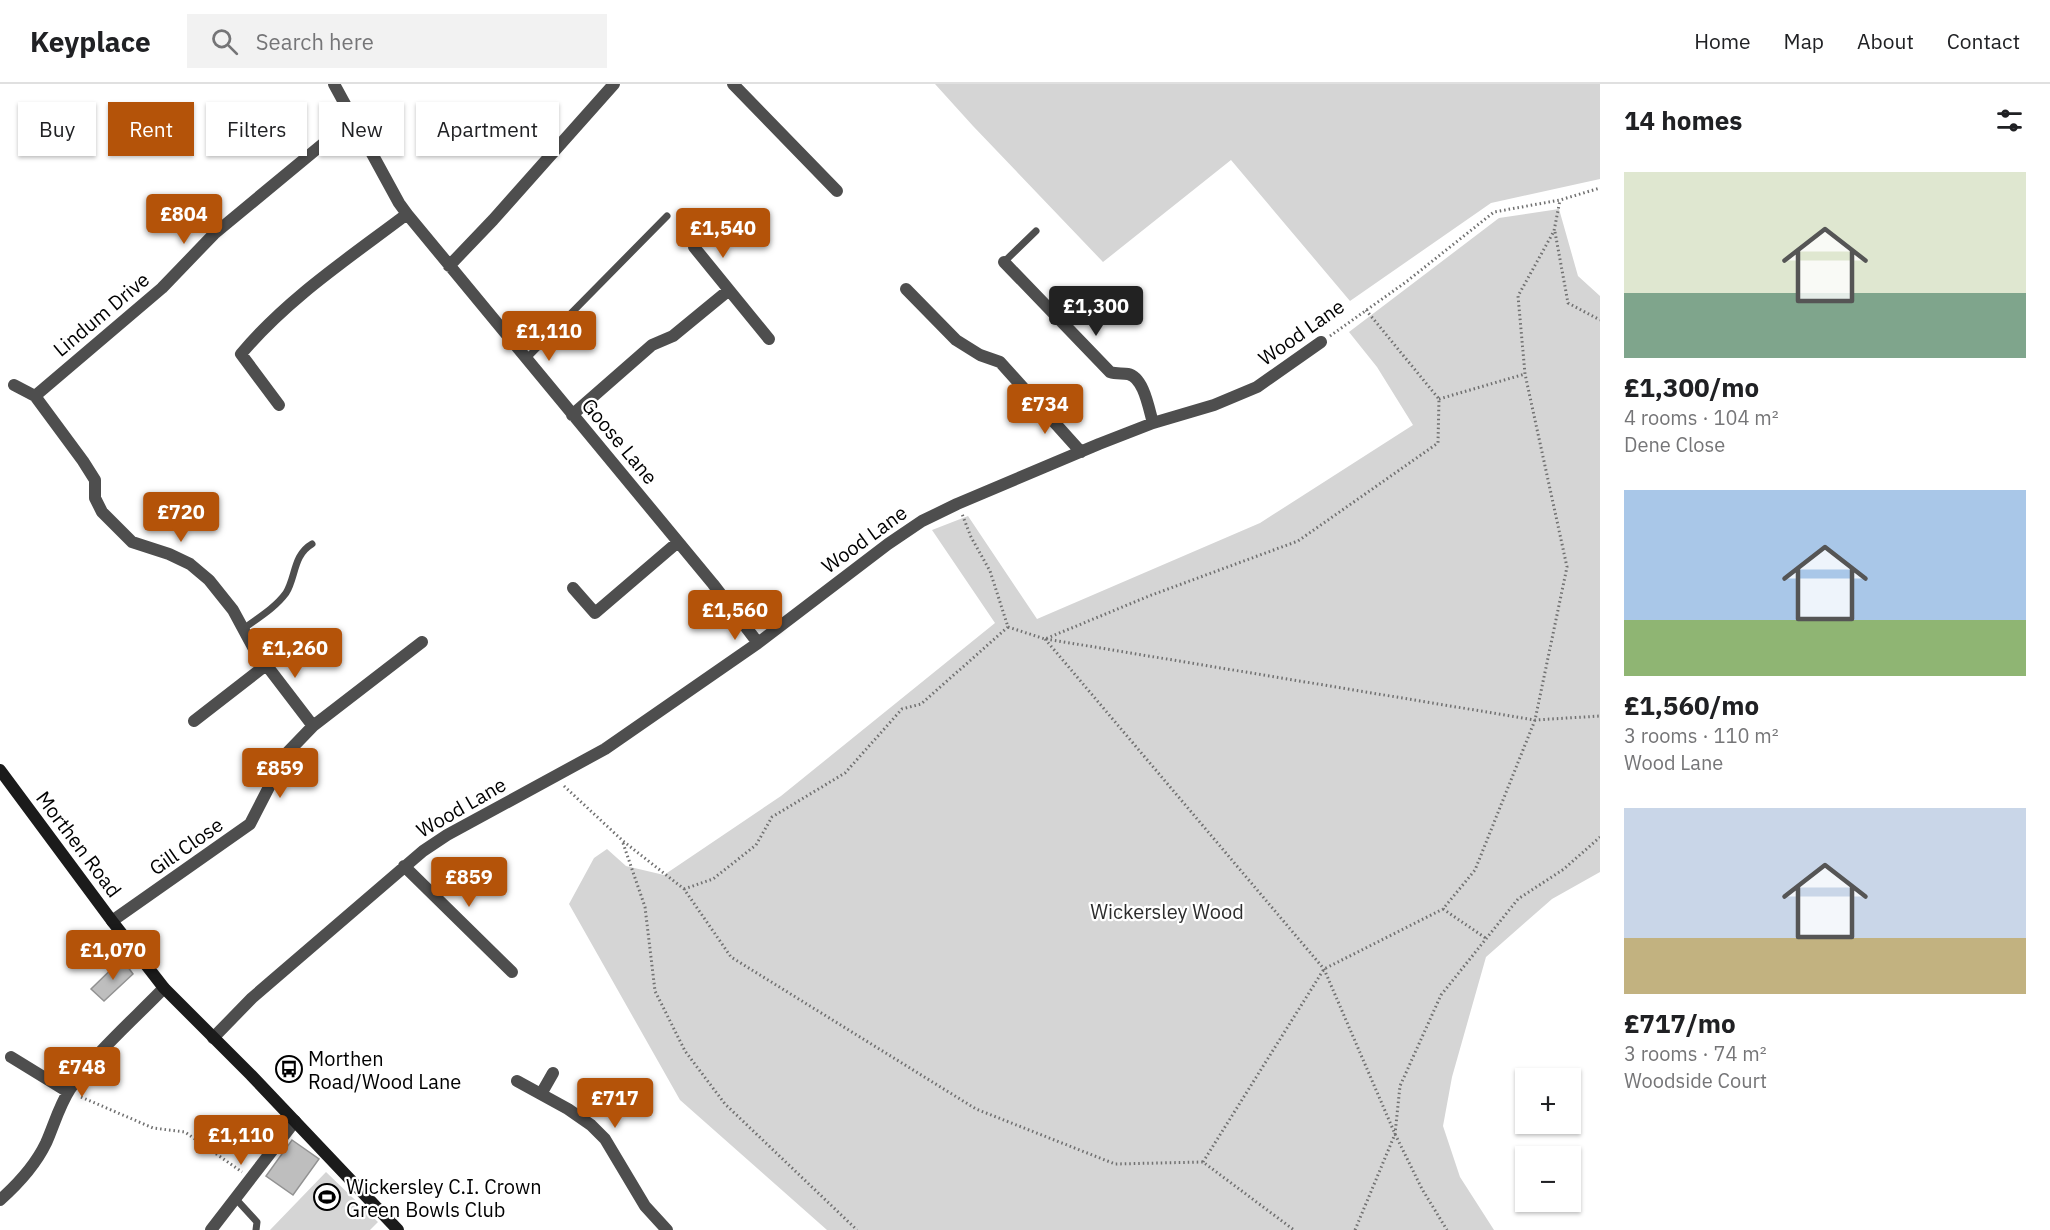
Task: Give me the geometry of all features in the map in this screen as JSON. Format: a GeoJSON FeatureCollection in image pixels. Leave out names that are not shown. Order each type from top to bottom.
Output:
{"type":"FeatureCollection","features":[{"type":"Feature","properties":{"kind":"main road","name":"Morthen Road"},"geometry":{"type":"LineString","coordinates":[[0,772],[164,988],[398,1230]]}},
{"type":"Feature","properties":{"kind":"street","name":"Goose Lane"},"geometry":{"type":"LineString","coordinates":[[334,84],[344,102]]}},
{"type":"Feature","properties":{"kind":"street"},"geometry":{"type":"LineString","coordinates":[[449,266],[614,84]]}},
{"type":"Feature","properties":{"kind":"street"},"geometry":{"type":"LineString","coordinates":[[733,84],[837,190]]}},
{"type":"Feature","properties":{"kind":"street","name":"Lindum Drive"},"geometry":{"type":"LineString","coordinates":[[35,396],[162,288],[214,234],[319,147]]}},
{"type":"Feature","properties":{"kind":"street","name":"Goose Lane"},"geometry":{"type":"LineString","coordinates":[[373,156],[407,214],[678,542],[758,643]]}},
{"type":"Feature","properties":{"kind":"street"},"geometry":{"type":"LineString","coordinates":[[279,405],[241,354],[259,331],[296,297],[407,214]]}},
{"type":"Feature","properties":{"kind":"street"},"geometry":{"type":"LineString","coordinates":[[694,247],[769,339]]}},
{"type":"Feature","properties":{"kind":"street"},"geometry":{"type":"LineString","coordinates":[[1004,261],[1110,372],[1118,375],[1129,374],[1136,378],[1141,384],[1153,423]]}},
{"type":"Feature","properties":{"kind":"street"},"geometry":{"type":"LineString","coordinates":[[906,289],[956,340],[980,355],[1000,362],[1081,452]]}},
{"type":"Feature","properties":{"kind":"street"},"geometry":{"type":"LineString","coordinates":[[573,415],[652,345],[673,336],[729,290]]}},
{"type":"Feature","properties":{"kind":"street","name":"Wood Lane"},"geometry":{"type":"LineString","coordinates":[[213,1038],[252,998],[404,866],[447,835],[604,749],[758,643],[888,544],[922,521],[957,504],[1153,423],[1214,405],[1257,387],[1322,342]]}},
{"type":"Feature","properties":{"kind":"street"},"geometry":{"type":"LineString","coordinates":[[14,385],[35,396],[83,461],[95,480],[95,498],[102,512],[132,542],[169,554],[190,564],[209,580],[233,610],[254,649],[313,726]]}},
{"type":"Feature","properties":{"kind":"street"},"geometry":{"type":"LineString","coordinates":[[573,588],[595,613],[678,542]]}},
{"type":"Feature","properties":{"kind":"street","name":"Gill Close"},"geometry":{"type":"LineString","coordinates":[[112,921],[250,824],[286,754],[313,726],[422,642]]}},
{"type":"Feature","properties":{"kind":"street"},"geometry":{"type":"LineString","coordinates":[[194,721],[266,665]]}},
{"type":"Feature","properties":{"kind":"street"},"geometry":{"type":"LineString","coordinates":[[404,866],[512,972]]}},
{"type":"Feature","properties":{"kind":"street"},"geometry":{"type":"LineString","coordinates":[[0,1200],[19,1183],[36,1161],[68,1092],[84,1070],[164,988]]}},
{"type":"Feature","properties":{"kind":"street"},"geometry":{"type":"LineString","coordinates":[[11,1057],[68,1092]]}},
{"type":"Feature","properties":{"kind":"street"},"geometry":{"type":"LineString","coordinates":[[541,1094],[553,1073]]}},
{"type":"Feature","properties":{"kind":"street"},"geometry":{"type":"LineString","coordinates":[[516,1080],[568,1109],[591,1125],[605,1139],[645,1206],[667,1230]]}},
{"type":"Feature","properties":{"kind":"street"},"geometry":{"type":"LineString","coordinates":[[211,1230],[295,1121]]}},
{"type":"Feature","properties":{"kind":"lane"},"geometry":{"type":"LineString","coordinates":[[526,359],[667,216]]}},
{"type":"Feature","properties":{"kind":"lane"},"geometry":{"type":"LineString","coordinates":[[1004,261],[1036,231]]}},
{"type":"Feature","properties":{"kind":"lane"},"geometry":{"type":"LineString","coordinates":[[243,629],[284,596],[291,585],[295,565],[305,549],[312,544]]}},
{"type":"Feature","properties":{"kind":"lane"},"geometry":{"type":"LineString","coordinates":[[235,1198],[257,1222],[256,1230]]}},
{"type":"Feature","properties":{"kind":"path","name":"Wood Lane"},"geometry":{"type":"LineString","coordinates":[[1322,342],[1407,282],[1494,212],[1560,200],[1600,188]]}},
{"type":"Feature","properties":{"kind":"path"},"geometry":{"type":"LineString","coordinates":[[1203,1162],[1324,969],[1443,909],[1475,870],[1536,720],[1567,567],[1525,374],[1518,296],[1554,231],[1560,200]]}},
{"type":"Feature","properties":{"kind":"path"},"geometry":{"type":"LineString","coordinates":[[1554,231],[1568,303],[1600,320]]}},
{"type":"Feature","properties":{"kind":"path"},"geometry":{"type":"LineString","coordinates":[[1044,639],[1149,596],[1298,541],[1438,443],[1439,399],[1366,310]]}},
{"type":"Feature","properties":{"kind":"path"},"geometry":{"type":"LineString","coordinates":[[1439,399],[1525,374]]}},
{"type":"Feature","properties":{"kind":"path"},"geometry":{"type":"LineString","coordinates":[[957,504],[971,537],[990,571],[1008,627]]}},
{"type":"Feature","properties":{"kind":"path"},"geometry":{"type":"LineString","coordinates":[[1008,627],[1044,639],[1536,720],[1600,716]]}},
{"type":"Feature","properties":{"kind":"path"},"geometry":{"type":"LineString","coordinates":[[684,889],[713,879],[756,845],[772,817],[845,773],[902,709],[921,704],[1008,627]]}},
{"type":"Feature","properties":{"kind":"path"},"geometry":{"type":"LineString","coordinates":[[1044,639],[1324,969],[1395,1134],[1422,1189],[1448,1230]]}},
{"type":"Feature","properties":{"kind":"path"},"geometry":{"type":"LineString","coordinates":[[555,777],[623,841],[684,889],[731,957],[976,1109],[1115,1164],[1203,1162],[1294,1230]]}},
{"type":"Feature","properties":{"kind":"path"},"geometry":{"type":"LineString","coordinates":[[1355,1230],[1395,1134],[1400,1086],[1441,995],[1518,899],[1564,868],[1600,837]]}},
{"type":"Feature","properties":{"kind":"path"},"geometry":{"type":"LineString","coordinates":[[623,841],[645,907],[655,991],[685,1051],[725,1104],[857,1230]]}},
{"type":"Feature","properties":{"kind":"path"},"geometry":{"type":"LineString","coordinates":[[1443,909],[1487,939]]}},
{"type":"Feature","properties":{"kind":"path"},"geometry":{"type":"LineString","coordinates":[[68,1092],[153,1128],[185,1132],[251,1178]]}},
{"type":"Feature","properties":{"kind":"green space"},"geometry":{"type":"Polygon","coordinates":[[[935,84],[1600,84],[1600,179],[1491,203],[1350,301],[1231,160],[1103,262],[935,84]]]}},
{"type":"Feature","properties":{"kind":"green space","name":"Wickersley Wood"},"geometry":{"type":"Polygon","coordinates":[[[1559,209],[1578,276],[1600,296],[1600,872],[1552,899],[1486,957],[1452,1077],[1443,1126],[1460,1177],[1494,1230],[827,1230],[680,1100],[569,904],[594,858],[607,849],[626,866],[664,875],[781,796],[995,623],[932,530],[968,516],[1037,619],[1260,523],[1413,425],[1377,367],[1349,332],[1499,218],[1559,209]]]}},
{"type":"Feature","properties":{"kind":"green space","name":"Wickersley C.I. Crown Green Bowls Club"},"geometry":{"type":"Polygon","coordinates":[[[326,1172],[378,1222],[370,1230],[270,1230],[326,1172]]]}},
{"type":"Feature","properties":{"kind":"building"},"geometry":{"type":"Polygon","coordinates":[[[122,959],[133,974],[104,1001],[91,989],[122,959]]]}},
{"type":"Feature","properties":{"kind":"building"},"geometry":{"type":"Polygon","coordinates":[[[292,1140],[319,1159],[293,1195],[266,1176],[292,1140]]]}},
{"type":"Feature","properties":{"kind":"place","name":"Morthen Road/Wood Lane"},"geometry":{"type":"Point","coordinates":[289,1069]}},
{"type":"Feature","properties":{"kind":"place","name":"Wickersley C.I. Crown Green Bowls Club"},"geometry":{"type":"Point","coordinates":[327,1197]}}]}
